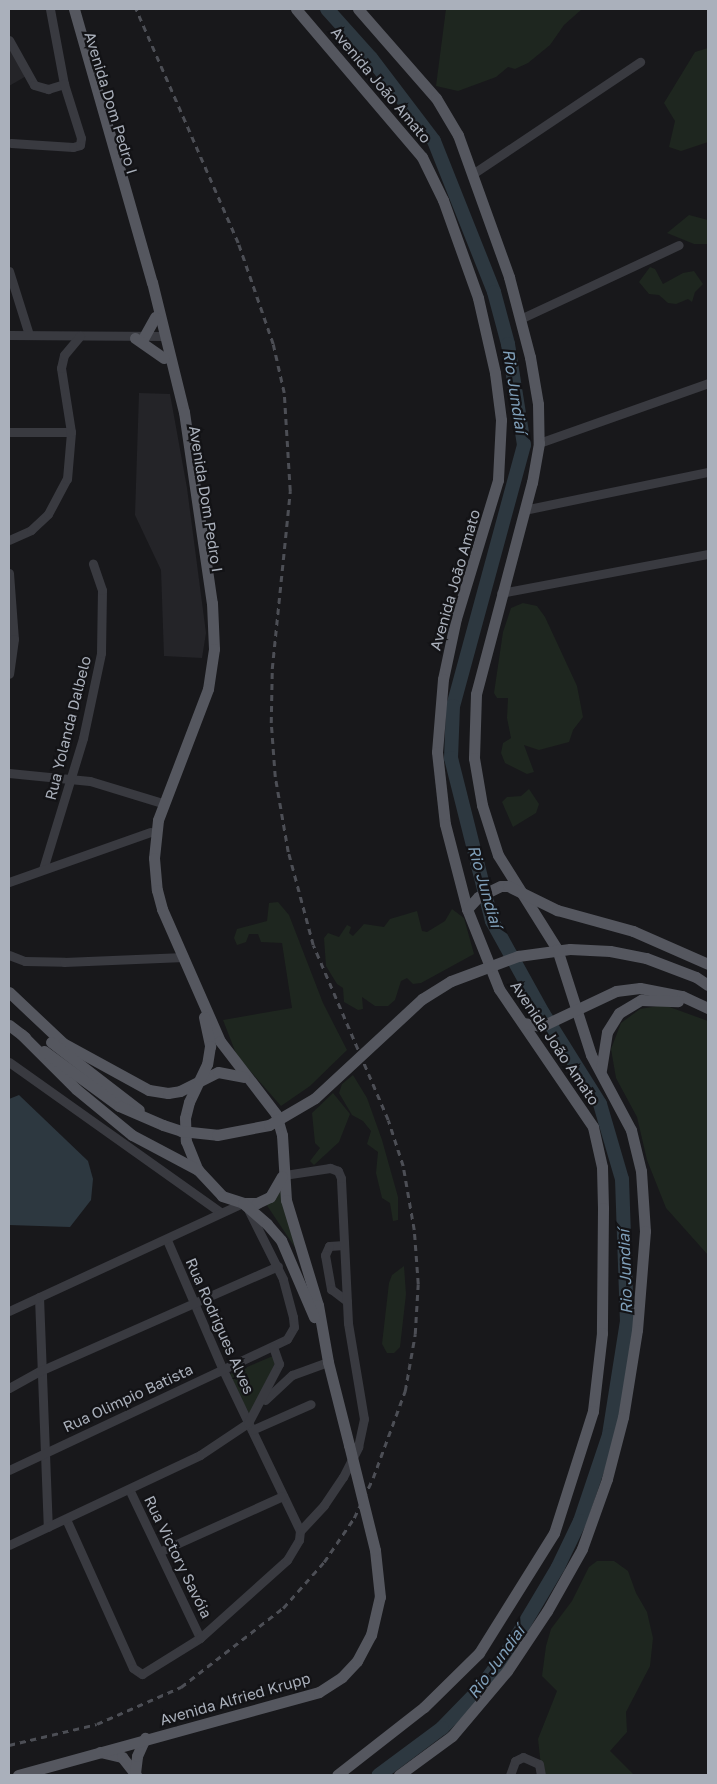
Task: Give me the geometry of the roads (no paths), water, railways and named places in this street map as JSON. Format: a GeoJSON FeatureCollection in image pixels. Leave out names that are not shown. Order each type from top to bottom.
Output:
{"type":"FeatureCollection","features":[{"type":"Feature","properties":{"kind":"main road","name":"Avenida Dom Pedro I"},"geometry":{"type":"LineString","coordinates":[[68,9],[125,201],[155,317],[162,336],[164,358],[201,556],[209,632],[207,670],[194,714],[150,832],[151,888],[162,926],[180,957]]}},
{"type":"Feature","properties":{"kind":"main road","name":"Avenida Dom Pedro I"},"geometry":{"type":"LineString","coordinates":[[74,9],[184,412],[212,603],[214,649],[200,716],[160,802],[155,842],[157,890],[180,957],[194,988]]}},
{"type":"Feature","properties":{"kind":"main road","name":"Avenida João Amato"},"geometry":{"type":"LineString","coordinates":[[296,9],[422,157],[442,200],[478,298],[495,373],[501,420],[498,480],[455,623],[443,679],[437,752],[450,851],[467,909],[499,989],[593,1127],[602,1167],[602,1333],[592,1411],[554,1533],[479,1653],[424,1707],[337,1775]]}},
{"type":"Feature","properties":{"kind":"main road","name":"Avenida João Amato"},"geometry":{"type":"LineString","coordinates":[[358,9],[436,98],[458,135],[474,172],[520,319],[538,404],[539,443],[524,510],[501,592],[476,694],[474,758],[482,805],[498,855],[523,892],[557,949],[573,1012],[591,1055],[602,1070],[631,1130],[641,1171],[645,1231],[637,1330],[623,1416],[606,1479],[582,1549],[547,1611],[507,1671],[452,1736],[399,1775]]}},
{"type":"Feature","properties":{"kind":"main road"},"geometry":{"type":"LineString","coordinates":[[155,317],[139,337],[164,358]]}},
{"type":"Feature","properties":{"kind":"main road"},"geometry":{"type":"LineString","coordinates":[[467,909],[478,897],[501,886],[523,892],[570,915],[633,931],[666,943],[708,964]]}},
{"type":"Feature","properties":{"kind":"main road"},"geometry":{"type":"LineString","coordinates":[[9,1024],[111,1101],[180,1131],[217,1135],[268,1125],[315,1098],[422,999],[467,974],[518,956],[570,949],[610,951],[646,958],[696,977],[708,985]]}},
{"type":"Feature","properties":{"kind":"main road"},"geometry":{"type":"LineString","coordinates":[[194,988],[220,1041],[244,1077],[276,1114],[282,1135],[286,1200],[318,1305],[320,1329]]}},
{"type":"Feature","properties":{"kind":"main road"},"geometry":{"type":"LineString","coordinates":[[194,988],[206,1022],[210,1046],[207,1064],[196,1084],[185,1118],[186,1141],[198,1170]]}},
{"type":"Feature","properties":{"kind":"main road"},"geometry":{"type":"LineString","coordinates":[[523,1023],[542,1026],[616,991],[640,988],[664,991],[708,1008]]}},
{"type":"Feature","properties":{"kind":"main road"},"geometry":{"type":"LineString","coordinates":[[9,992],[63,1043],[119,1076],[149,1090],[168,1093],[196,1084],[218,1072],[244,1077]]}},
{"type":"Feature","properties":{"kind":"main road"},"geometry":{"type":"LineString","coordinates":[[9,997],[33,1026],[148,1118]]}},
{"type":"Feature","properties":{"kind":"main road"},"geometry":{"type":"LineString","coordinates":[[602,1070],[607,1032],[620,1013],[641,1000],[660,998],[696,1003]]}},
{"type":"Feature","properties":{"kind":"main road"},"geometry":{"type":"LineString","coordinates":[[21,1034],[76,1089],[132,1135],[198,1170],[222,1196],[246,1207],[267,1224],[280,1240],[320,1329]]}},
{"type":"Feature","properties":{"kind":"main road"},"geometry":{"type":"LineString","coordinates":[[246,1207],[270,1197],[278,1187],[284,1174]]}},
{"type":"Feature","properties":{"kind":"main road","name":"Avenida Alfried Krupp"},"geometry":{"type":"LineString","coordinates":[[18,1775],[145,1738],[289,1702],[319,1692],[342,1677],[357,1660],[377,1617],[380,1597],[374,1550],[320,1329]]}},
{"type":"Feature","properties":{"kind":"main road"},"geometry":{"type":"LineString","coordinates":[[136,1774],[137,1756],[145,1738]]}},
{"type":"Feature","properties":{"kind":"main road"},"geometry":{"type":"LineString","coordinates":[[99,1752],[122,1757],[136,1774]]}},
{"type":"Feature","properties":{"kind":"street"},"geometry":{"type":"LineString","coordinates":[[11,143],[73,148],[80,145],[81,138],[64,84],[50,9]]}},
{"type":"Feature","properties":{"kind":"street"},"geometry":{"type":"LineString","coordinates":[[9,40],[34,85],[48,89],[64,84]]}},
{"type":"Feature","properties":{"kind":"street"},"geometry":{"type":"LineString","coordinates":[[474,172],[640,62]]}},
{"type":"Feature","properties":{"kind":"street"},"geometry":{"type":"LineString","coordinates":[[520,319],[679,245]]}},
{"type":"Feature","properties":{"kind":"street"},"geometry":{"type":"LineString","coordinates":[[9,271],[29,335]]}},
{"type":"Feature","properties":{"kind":"street"},"geometry":{"type":"LineString","coordinates":[[9,335],[162,336]]}},
{"type":"Feature","properties":{"kind":"street"},"geometry":{"type":"LineString","coordinates":[[9,540],[31,530],[48,514],[60,497],[70,463],[71,432],[62,368],[64,355],[80,336]]}},
{"type":"Feature","properties":{"kind":"street"},"geometry":{"type":"LineString","coordinates":[[539,443],[708,383]]}},
{"type":"Feature","properties":{"kind":"street"},"geometry":{"type":"LineString","coordinates":[[9,432],[71,432]]}},
{"type":"Feature","properties":{"kind":"street"},"geometry":{"type":"LineString","coordinates":[[524,510],[708,472]]}},
{"type":"Feature","properties":{"kind":"street"},"geometry":{"type":"LineString","coordinates":[[501,592],[708,554]]}},
{"type":"Feature","properties":{"kind":"street","name":"Rua Yolanda Dalbelo"},"geometry":{"type":"LineString","coordinates":[[43,869],[72,778],[100,654],[102,590],[92,564]]}},
{"type":"Feature","properties":{"kind":"street"},"geometry":{"type":"LineString","coordinates":[[9,573],[14,639],[9,674]]}},
{"type":"Feature","properties":{"kind":"street"},"geometry":{"type":"LineString","coordinates":[[9,773],[72,778],[160,802]]}},
{"type":"Feature","properties":{"kind":"street"},"geometry":{"type":"LineString","coordinates":[[9,882],[150,832]]}},
{"type":"Feature","properties":{"kind":"street"},"geometry":{"type":"LineString","coordinates":[[9,955],[25,961],[64,962],[180,957]]}},
{"type":"Feature","properties":{"kind":"street"},"geometry":{"type":"LineString","coordinates":[[9,1062],[220,1212]]}},
{"type":"Feature","properties":{"kind":"street"},"geometry":{"type":"LineString","coordinates":[[66,1519],[138,1673],[146,1673],[200,1638],[287,1560],[299,1540],[300,1530],[324,1505],[343,1477],[362,1434],[362,1401],[352,1349],[338,1171],[330,1168],[284,1174]]}},
{"type":"Feature","properties":{"kind":"street"},"geometry":{"type":"LineString","coordinates":[[9,1311],[167,1240],[220,1212],[246,1207],[278,1266],[294,1328],[287,1339],[222,1370]]}},
{"type":"Feature","properties":{"kind":"street","name":"Rua Rodrigues Alves"},"geometry":{"type":"LineString","coordinates":[[167,1240],[222,1370],[300,1530]]}},
{"type":"Feature","properties":{"kind":"street"},"geometry":{"type":"LineString","coordinates":[[344,1245],[329,1246],[325,1255],[331,1289],[347,1301]]}},
{"type":"Feature","properties":{"kind":"street"},"geometry":{"type":"LineString","coordinates":[[9,1388],[40,1370],[194,1305],[278,1266]]}},
{"type":"Feature","properties":{"kind":"street"},"geometry":{"type":"LineString","coordinates":[[40,1297],[40,1370],[48,1527]]}},
{"type":"Feature","properties":{"kind":"street"},"geometry":{"type":"LineString","coordinates":[[250,1427],[279,1364],[273,1347]]}},
{"type":"Feature","properties":{"kind":"street"},"geometry":{"type":"LineString","coordinates":[[260,1405],[292,1375],[328,1362]]}},
{"type":"Feature","properties":{"kind":"street","name":"Rua Olimpio Batista"},"geometry":{"type":"LineString","coordinates":[[45,1452],[222,1370]]}},
{"type":"Feature","properties":{"kind":"street"},"geometry":{"type":"LineString","coordinates":[[9,1545],[200,1455],[250,1427],[311,1404]]}},
{"type":"Feature","properties":{"kind":"street"},"geometry":{"type":"LineString","coordinates":[[9,1470],[45,1452]]}},
{"type":"Feature","properties":{"kind":"street","name":"Rua Victory Savóia"},"geometry":{"type":"LineString","coordinates":[[128,1489],[161,1551],[200,1638]]}},
{"type":"Feature","properties":{"kind":"street"},"geometry":{"type":"LineString","coordinates":[[161,1551],[283,1496]]}},
{"type":"Feature","properties":{"kind":"street"},"geometry":{"type":"LineString","coordinates":[[510,1775],[515,1761],[523,1757],[539,1764],[541,1775]]}},
{"type":"Feature","properties":{"kind":"waterway","name":"Rio Jundiaí"},"geometry":{"type":"LineString","coordinates":[[327,9],[371,58],[434,141],[494,292],[508,344],[524,445],[453,706],[451,758],[492,921],[543,1013],[600,1104],[622,1179],[627,1321],[609,1435],[580,1521],[558,1567],[511,1646],[479,1690],[442,1728],[379,1775]]}},
{"type":"Feature","properties":{"kind":"railway"},"geometry":{"type":"LineString","coordinates":[[9,1745],[97,1724],[181,1687],[283,1608],[324,1562],[354,1518],[373,1478],[405,1391],[415,1334],[418,1284],[414,1230],[403,1166],[388,1120],[313,945],[288,852],[275,777],[271,723],[272,669],[290,491],[284,393],[273,344],[238,243],[136,9]]}}]}
